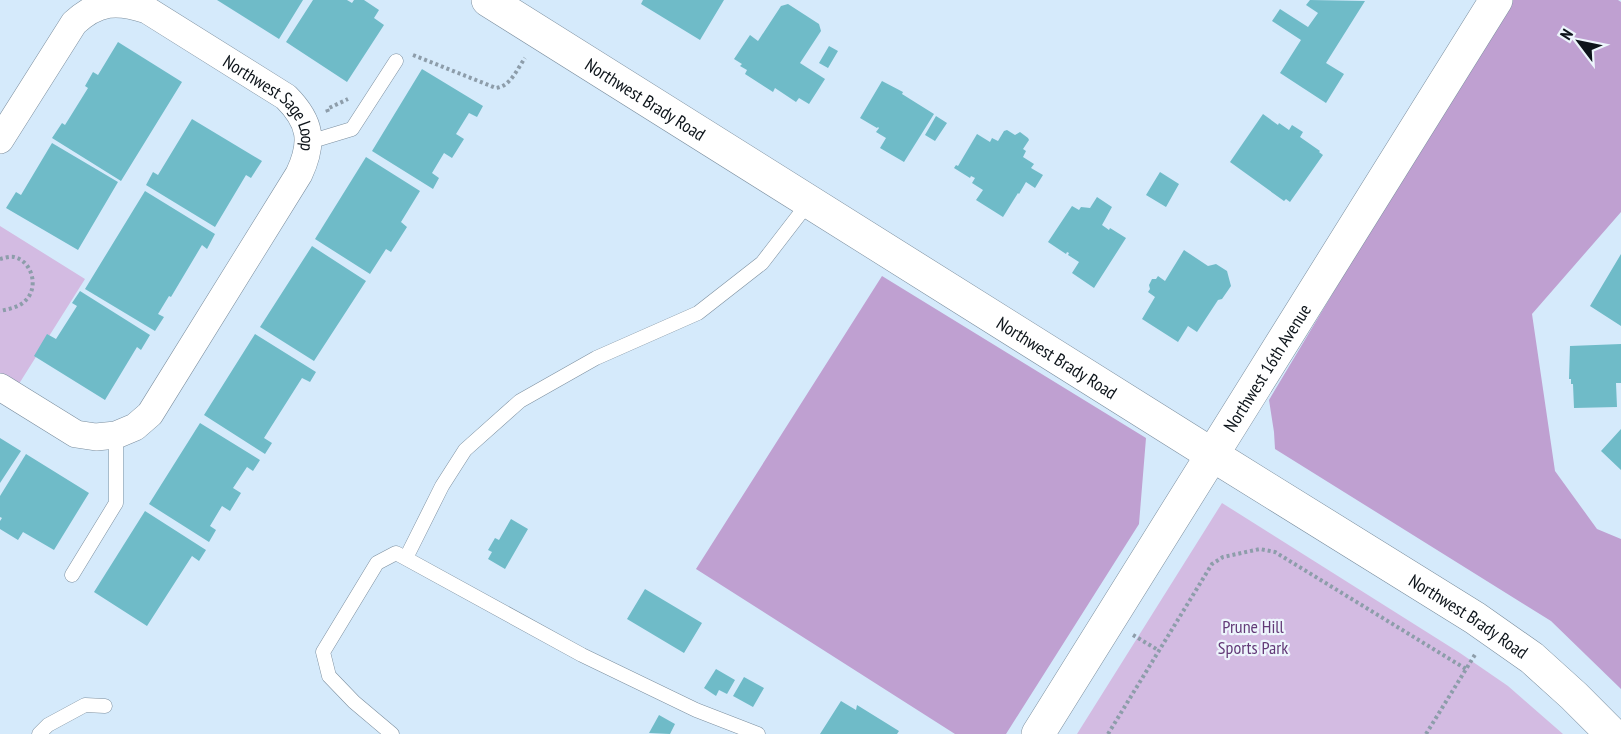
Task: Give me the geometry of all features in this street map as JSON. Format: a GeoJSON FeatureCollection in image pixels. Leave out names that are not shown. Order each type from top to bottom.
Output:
{"type":"FeatureCollection","features":[{"type":"Feature","properties":{"kind":"main road","name":"Northwest Brady Road"},"geometry":{"type":"LineString","coordinates":[[488,0],[1475,618],[1533,658],[1612,734]]}},
{"type":"Feature","properties":{"kind":"main road","name":"Northwest 16th Avenue"},"geometry":{"type":"LineString","coordinates":[[1038,734],[1496,0]]}},
{"type":"Feature","properties":{"kind":"street","name":"Northwest Sage Loop"},"geometry":{"type":"LineString","coordinates":[[0,140],[74,23],[86,12],[100,5],[116,2],[132,4],[147,10],[286,97],[298,110],[307,133],[306,159],[299,174],[150,414],[135,427],[116,435]]}},
{"type":"Feature","properties":{"kind":"street"},"geometry":{"type":"LineString","coordinates":[[0,387],[76,434],[96,437],[116,435]]}},
{"type":"Feature","properties":{"kind":"lane"},"geometry":{"type":"LineString","coordinates":[[307,133],[352,129],[400,57]]}},
{"type":"Feature","properties":{"kind":"lane"},"geometry":{"type":"LineString","coordinates":[[406,558],[442,486],[465,450],[520,400],[596,358],[698,314],[762,263],[810,202]]}},
{"type":"Feature","properties":{"kind":"lane"},"geometry":{"type":"LineString","coordinates":[[72,575],[116,502],[116,435]]}},
{"type":"Feature","properties":{"kind":"lane"},"geometry":{"type":"LineString","coordinates":[[393,734],[354,702],[329,676],[323,652],[377,563],[396,553],[582,655],[696,710],[758,734]]}},
{"type":"Feature","properties":{"kind":"lane"},"geometry":{"type":"LineString","coordinates":[[39,734],[48,725],[85,705],[105,706]]}},
{"type":"Feature","properties":{"kind":"path"},"geometry":{"type":"LineString","coordinates":[[400,57],[414,55],[496,88],[502,87],[510,80],[541,33]]}},
{"type":"Feature","properties":{"kind":"path"},"geometry":{"type":"LineString","coordinates":[[307,133],[332,122],[327,109],[348,99]]}},
{"type":"Feature","properties":{"kind":"path"},"geometry":{"type":"LineString","coordinates":[[0,259],[13,256],[25,263],[32,274],[33,287],[28,299],[16,307],[0,311]]}},
{"type":"Feature","properties":{"kind":"path"},"geometry":{"type":"LineString","coordinates":[[1108,734],[1212,564],[1223,557],[1260,549],[1275,552],[1466,669]]}},
{"type":"Feature","properties":{"kind":"path"},"geometry":{"type":"LineString","coordinates":[[1426,734],[1490,629]]}},
{"type":"Feature","properties":{"kind":"green space"},"geometry":{"type":"Polygon","coordinates":[[[0,226],[85,279],[17,387],[0,376],[0,226]]]}},
{"type":"Feature","properties":{"kind":"green space","name":"Prune Hill Sports Park"},"geometry":{"type":"Polygon","coordinates":[[[1222,503],[1460,653],[1508,686],[1563,734],[1077,734],[1222,503]]]}},
{"type":"Feature","properties":{"kind":"shaded area"},"geometry":{"type":"Polygon","coordinates":[[[1508,0],[1618,0],[1621,2],[1621,212],[1532,314],[1555,471],[1597,529],[1621,539],[1621,689],[1551,621],[1275,449],[1269,400],[1508,0]]]}},
{"type":"Feature","properties":{"kind":"shaded area"},"geometry":{"type":"Polygon","coordinates":[[[882,276],[1146,438],[1139,524],[1006,734],[955,734],[696,569],[882,276]]]}},
{"type":"Feature","properties":{"kind":"building"},"geometry":{"type":"Polygon","coordinates":[[[217,0],[303,0],[279,39],[217,0]]]}},
{"type":"Feature","properties":{"kind":"building"},"geometry":{"type":"Polygon","coordinates":[[[313,0],[347,0],[352,3],[354,0],[364,0],[379,10],[374,18],[384,25],[347,82],[286,42],[313,0]]]}},
{"type":"Feature","properties":{"kind":"building"},"geometry":{"type":"Polygon","coordinates":[[[643,0],[724,0],[700,40],[641,4],[643,0]]]}},
{"type":"Feature","properties":{"kind":"building"},"geometry":{"type":"Polygon","coordinates":[[[1310,0],[1365,1],[1326,63],[1344,74],[1326,103],[1280,73],[1301,40],[1272,21],[1280,9],[1308,27],[1318,13],[1306,5],[1310,0]]]}},
{"type":"Feature","properties":{"kind":"building"},"geometry":{"type":"Polygon","coordinates":[[[788,4],[819,24],[821,31],[800,63],[825,79],[809,104],[799,98],[796,102],[775,88],[773,92],[745,74],[747,70],[734,59],[750,35],[758,41],[781,6],[788,4]]]}},
{"type":"Feature","properties":{"kind":"building"},"geometry":{"type":"Polygon","coordinates":[[[118,42],[182,82],[121,181],[52,138],[62,123],[65,125],[88,88],[85,86],[93,72],[98,75],[118,42]]]}},
{"type":"Feature","properties":{"kind":"building"},"geometry":{"type":"Polygon","coordinates":[[[829,46],[838,51],[828,68],[819,63],[829,46]]]}},
{"type":"Feature","properties":{"kind":"building"},"geometry":{"type":"Polygon","coordinates":[[[422,69],[483,106],[477,117],[469,113],[456,134],[464,139],[452,158],[444,153],[432,173],[439,178],[433,189],[372,151],[422,69]]]}},
{"type":"Feature","properties":{"kind":"building"},"geometry":{"type":"Polygon","coordinates":[[[882,81],[903,92],[902,94],[934,114],[904,162],[880,148],[886,138],[876,132],[878,127],[860,118],[882,81]]]}},
{"type":"Feature","properties":{"kind":"building"},"geometry":{"type":"Polygon","coordinates":[[[1263,114],[1289,130],[1292,125],[1303,132],[1300,137],[1323,155],[1290,202],[1286,199],[1284,201],[1230,162],[1263,114]]]}},
{"type":"Feature","properties":{"kind":"building"},"geometry":{"type":"Polygon","coordinates":[[[936,116],[947,123],[935,141],[925,135],[936,116]]]}},
{"type":"Feature","properties":{"kind":"building"},"geometry":{"type":"Polygon","coordinates":[[[192,119],[262,161],[251,178],[246,175],[215,227],[146,185],[153,172],[158,175],[192,119]]]}},
{"type":"Feature","properties":{"kind":"building"},"geometry":{"type":"Polygon","coordinates":[[[1007,130],[1015,135],[1020,132],[1028,138],[1023,149],[1026,151],[1023,157],[1034,164],[1031,168],[1043,175],[1035,188],[1026,182],[1003,217],[976,200],[983,190],[972,183],[975,178],[971,176],[970,178],[954,168],[958,166],[977,134],[990,142],[992,138],[998,141],[1007,130]]]}},
{"type":"Feature","properties":{"kind":"building"},"geometry":{"type":"Polygon","coordinates":[[[52,143],[118,182],[78,250],[6,208],[16,192],[21,195],[52,143]]]}},
{"type":"Feature","properties":{"kind":"building"},"geometry":{"type":"Polygon","coordinates":[[[366,157],[420,191],[401,222],[407,227],[391,252],[386,249],[370,274],[315,239],[366,157]]]}},
{"type":"Feature","properties":{"kind":"building"},"geometry":{"type":"Polygon","coordinates":[[[1160,172],[1179,184],[1166,207],[1146,195],[1160,172]]]}},
{"type":"Feature","properties":{"kind":"building"},"geometry":{"type":"Polygon","coordinates":[[[145,191],[215,234],[207,249],[202,245],[171,297],[169,296],[158,314],[164,317],[155,331],[85,289],[145,191]]]}},
{"type":"Feature","properties":{"kind":"building"},"geometry":{"type":"Polygon","coordinates":[[[1097,197],[1112,207],[1102,225],[1126,238],[1094,288],[1072,273],[1079,262],[1068,255],[1069,253],[1066,254],[1048,242],[1072,206],[1079,210],[1081,207],[1090,208],[1097,197]]]}},
{"type":"Feature","properties":{"kind":"building"},"geometry":{"type":"Polygon","coordinates":[[[312,246],[366,281],[314,361],[260,327],[312,246]]]}},
{"type":"Feature","properties":{"kind":"building"},"geometry":{"type":"Polygon","coordinates":[[[1184,250],[1208,266],[1216,264],[1227,271],[1231,286],[1222,299],[1218,300],[1197,332],[1188,326],[1178,342],[1142,319],[1155,297],[1148,292],[1152,279],[1158,276],[1165,281],[1184,250]]]}},
{"type":"Feature","properties":{"kind":"building"},"geometry":{"type":"Polygon","coordinates":[[[1621,254],[1621,326],[1590,306],[1621,254]]]}},
{"type":"Feature","properties":{"kind":"building"},"geometry":{"type":"Polygon","coordinates":[[[80,291],[150,335],[141,350],[137,347],[105,400],[34,356],[47,334],[56,339],[77,306],[72,303],[80,291]]]}},
{"type":"Feature","properties":{"kind":"building"},"geometry":{"type":"Polygon","coordinates":[[[255,334],[316,372],[310,382],[302,378],[264,438],[272,443],[265,454],[204,415],[255,334]]]}},
{"type":"Feature","properties":{"kind":"building"},"geometry":{"type":"Polygon","coordinates":[[[1621,344],[1621,383],[1616,383],[1617,407],[1574,408],[1573,384],[1569,379],[1570,346],[1621,344]]]}},
{"type":"Feature","properties":{"kind":"building"},"geometry":{"type":"Polygon","coordinates":[[[200,423],[260,460],[253,471],[247,467],[233,488],[241,493],[230,511],[222,506],[210,526],[216,530],[209,542],[149,504],[200,423]]]}},
{"type":"Feature","properties":{"kind":"building"},"geometry":{"type":"Polygon","coordinates":[[[1621,429],[1621,470],[1601,451],[1621,429]]]}},
{"type":"Feature","properties":{"kind":"building"},"geometry":{"type":"Polygon","coordinates":[[[0,438],[21,451],[0,483],[0,438]]]}},
{"type":"Feature","properties":{"kind":"building"},"geometry":{"type":"Polygon","coordinates":[[[26,454],[89,493],[54,550],[23,532],[18,540],[0,529],[2,518],[0,517],[0,496],[26,454]]]}},
{"type":"Feature","properties":{"kind":"building"},"geometry":{"type":"Polygon","coordinates":[[[145,511],[206,550],[199,561],[192,556],[147,626],[94,592],[145,511]]]}},
{"type":"Feature","properties":{"kind":"building"},"geometry":{"type":"Polygon","coordinates":[[[511,519],[528,529],[505,569],[488,559],[492,552],[488,550],[495,538],[499,540],[511,519]]]}},
{"type":"Feature","properties":{"kind":"building"},"geometry":{"type":"Polygon","coordinates":[[[645,589],[702,623],[684,653],[627,619],[645,589]]]}},
{"type":"Feature","properties":{"kind":"building"},"geometry":{"type":"Polygon","coordinates":[[[716,669],[735,680],[727,694],[719,690],[716,696],[704,688],[716,669]]]}},
{"type":"Feature","properties":{"kind":"building"},"geometry":{"type":"Polygon","coordinates":[[[744,677],[764,688],[753,707],[733,696],[744,677]]]}},
{"type":"Feature","properties":{"kind":"building"},"geometry":{"type":"Polygon","coordinates":[[[841,701],[856,710],[857,705],[899,731],[897,734],[820,734],[841,701]]]}},
{"type":"Feature","properties":{"kind":"building"},"geometry":{"type":"Polygon","coordinates":[[[659,715],[675,724],[670,734],[649,733],[659,715]]]}}]}
